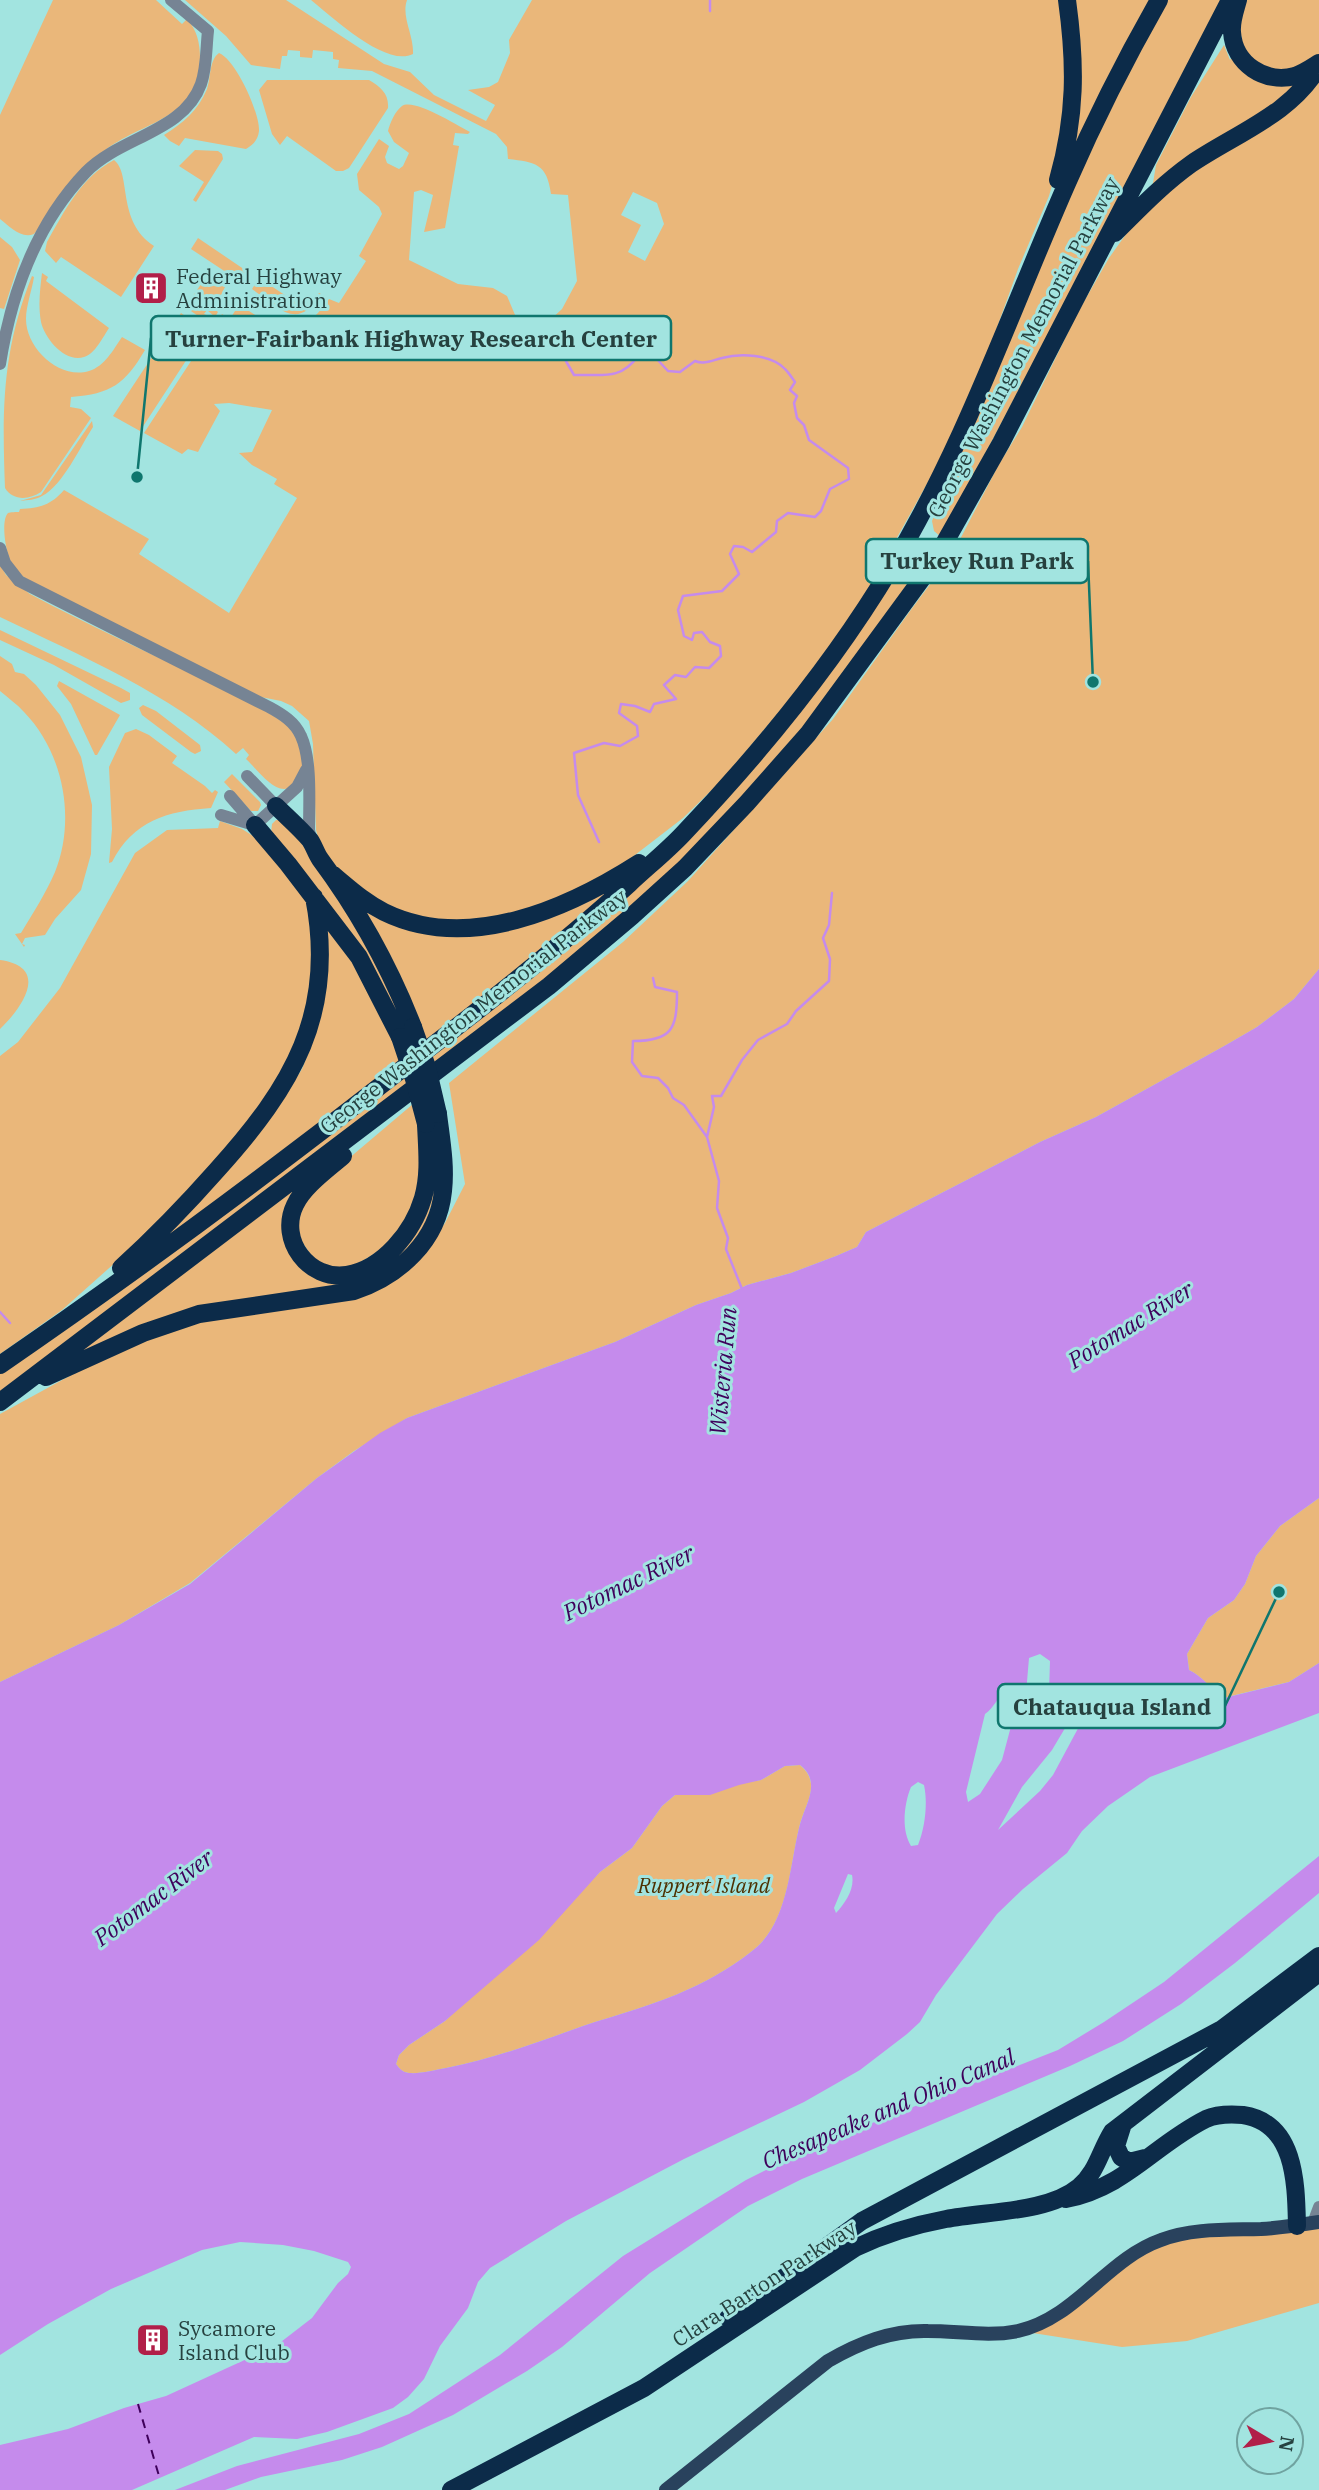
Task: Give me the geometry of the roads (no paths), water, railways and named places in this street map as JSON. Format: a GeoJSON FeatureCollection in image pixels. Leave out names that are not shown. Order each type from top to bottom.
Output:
{"type":"FeatureCollection","features":[{"type":"Feature","properties":{"kind":"highway"},"geometry":{"type":"LineString","coordinates":[[1039,249],[1065,156],[1073,112],[1073,46],[1067,0]]}},
{"type":"Feature","properties":{"kind":"highway","name":"George Washington Memorial Parkway"},"geometry":{"type":"LineString","coordinates":[[0,1365],[265,1174],[478,1010],[591,918],[681,836],[790,711],[833,654],[891,568],[953,452],[1096,119],[1159,0]]}},
{"type":"Feature","properties":{"kind":"highway","name":"George Washington Memorial Parkway"},"geometry":{"type":"LineString","coordinates":[[0,1402],[549,986],[632,916],[722,831],[808,734],[896,616],[944,545],[1001,443],[1230,0]]}},
{"type":"Feature","properties":{"kind":"highway"},"geometry":{"type":"LineString","coordinates":[[1238,0],[1232,22],[1234,43],[1245,63],[1253,70],[1274,78],[1285,78],[1319,65]]}},
{"type":"Feature","properties":{"kind":"highway"},"geometry":{"type":"LineString","coordinates":[[1103,246],[1158,189],[1194,162],[1260,123],[1286,104],[1311,80],[1319,65]]}},
{"type":"Feature","properties":{"kind":"highway"},"geometry":{"type":"LineString","coordinates":[[26,1383],[80,1363],[170,1322],[219,1311],[334,1296],[371,1285],[401,1268],[424,1241],[440,1207],[444,1168],[432,1119],[414,1079],[398,992],[372,940],[332,874],[311,842],[276,806]]}},
{"type":"Feature","properties":{"kind":"highway"},"geometry":{"type":"LineString","coordinates":[[255,825],[359,957],[407,1032]]}},
{"type":"Feature","properties":{"kind":"highway"},"geometry":{"type":"LineString","coordinates":[[332,874],[369,904],[412,922],[443,927],[494,924],[540,915],[581,897],[681,836]]}},
{"type":"Feature","properties":{"kind":"highway"},"geometry":{"type":"LineString","coordinates":[[59,1325],[185,1205],[246,1138],[283,1088],[304,1045],[319,982],[320,934],[314,897]]}},
{"type":"Feature","properties":{"kind":"highway"},"geometry":{"type":"LineString","coordinates":[[401,1099],[296,1202],[290,1232],[293,1244],[305,1262],[326,1274],[348,1275],[377,1262],[401,1239],[418,1213],[425,1189],[432,1119]]}},
{"type":"Feature","properties":{"kind":"highway","name":"Clara Barton Parkway"},"geometry":{"type":"LineString","coordinates":[[612,2403],[851,2228],[927,2184],[1222,2029],[1319,1956]]}},
{"type":"Feature","properties":{"kind":"highway"},"geometry":{"type":"LineString","coordinates":[[1222,2029],[1262,1995],[1282,1973]]}},
{"type":"Feature","properties":{"kind":"highway","name":"Clara Barton Parkway"},"geometry":{"type":"LineString","coordinates":[[451,2490],[644,2388],[855,2248],[885,2234],[948,2218],[1052,2202],[1069,2194],[1095,2169],[1112,2132],[1319,1973]]}},
{"type":"Feature","properties":{"kind":"highway"},"geometry":{"type":"LineString","coordinates":[[1052,2202],[1102,2189],[1208,2119],[1238,2115],[1260,2120],[1277,2133],[1290,2157],[1295,2184],[1310,2223]]}},
{"type":"Feature","properties":{"kind":"highway"},"geometry":{"type":"LineString","coordinates":[[1125,2123],[1116,2146],[1121,2157],[1129,2162],[1136,2162],[1154,2154]]}},
{"type":"Feature","properties":{"kind":"highway"},"geometry":{"type":"LineString","coordinates":[[927,2184],[913,2197],[910,2206],[912,2212],[922,2217],[948,2218]]}},
{"type":"Feature","properties":{"kind":"main road"},"geometry":{"type":"LineString","coordinates":[[666,2490],[828,2361],[852,2347],[877,2337],[904,2332],[991,2334],[1020,2331],[1050,2318],[1079,2300],[1125,2259],[1161,2240],[1200,2231],[1310,2223]]}},
{"type":"Feature","properties":{"kind":"street"},"geometry":{"type":"LineString","coordinates":[[0,364],[6,329],[32,253],[66,195],[97,162],[123,145],[180,116],[196,95],[205,67],[208,31],[171,0]]}},
{"type":"Feature","properties":{"kind":"street"},"geometry":{"type":"LineString","coordinates":[[0,548],[5,563],[19,581],[286,718],[301,736],[307,767],[311,842]]}},
{"type":"Feature","properties":{"kind":"street"},"geometry":{"type":"LineString","coordinates":[[255,825],[297,787],[307,767]]}},
{"type":"Feature","properties":{"kind":"street"},"geometry":{"type":"LineString","coordinates":[[247,776],[276,806]]}},
{"type":"Feature","properties":{"kind":"street"},"geometry":{"type":"LineString","coordinates":[[230,796],[255,825]]}},
{"type":"Feature","properties":{"kind":"street"},"geometry":{"type":"LineString","coordinates":[[221,816],[255,825]]}},
{"type":"Feature","properties":{"kind":"street"},"geometry":{"type":"LineString","coordinates":[[1310,2223],[1319,2207]]}},
{"type":"Feature","properties":{"kind":"water","name":"Potomac River"},"geometry":{"type":"Polygon","coordinates":[[[1319,969],[1319,1498],[1280,1526],[1256,1556],[1245,1584],[1234,1600],[1208,1618],[1187,1654],[1189,1670],[1224,1698],[1289,1682],[1319,1663],[1319,1713],[1150,1777],[1108,1806],[1082,1831],[1067,1853],[997,1914],[936,1995],[920,2022],[860,2070],[804,2102],[684,2159],[566,2221],[490,2268],[478,2282],[468,2308],[440,2346],[424,2379],[408,2397],[393,2408],[327,2432],[297,2439],[254,2437],[132,2490],[0,2490],[0,2445],[68,2429],[166,2396],[277,2345],[312,2318],[351,2267],[348,2262],[314,2251],[283,2245],[240,2242],[202,2250],[111,2289],[48,2324],[0,2355],[0,1682],[119,1625],[190,1584],[317,1478],[380,1433],[407,1418],[615,1342],[747,1285],[791,1273],[857,1247],[866,1232],[1040,1142],[1096,1117],[1257,1027],[1294,999],[1319,969]],[[1040,1654],[1029,1658],[1024,1717],[1028,1720],[1049,1692],[1050,1661],[1040,1654]],[[1007,1689],[985,1714],[966,1792],[968,1802],[980,1794],[1002,1760],[1018,1700],[1013,1692],[1007,1689]],[[1086,1699],[1080,1703],[1052,1750],[1022,1787],[998,1830],[1040,1791],[1053,1775],[1089,1708],[1090,1701],[1086,1699]],[[800,1765],[785,1766],[761,1780],[710,1795],[675,1795],[662,1806],[632,1848],[600,1872],[539,1940],[445,2021],[409,2045],[399,2055],[396,2064],[407,2073],[423,2072],[515,2050],[676,1995],[716,1976],[750,1953],[767,1935],[782,1907],[811,1787],[807,1772],[800,1765]],[[918,1782],[911,1787],[905,1817],[911,1846],[918,1845],[926,1800],[924,1785],[918,1782]],[[848,1874],[834,1908],[836,1913],[851,1891],[852,1875],[848,1874]]]}},
{"type":"Feature","properties":{"kind":"water"},"geometry":{"type":"Polygon","coordinates":[[[1319,1856],[1319,1893],[1181,2004],[1123,2041],[1070,2066],[802,2179],[748,2206],[650,2273],[562,2347],[453,2415],[382,2447],[342,2460],[261,2477],[225,2490],[175,2490],[237,2466],[359,2434],[409,2414],[500,2355],[623,2256],[746,2180],[816,2145],[1058,2050],[1104,2022],[1164,1982],[1319,1856]]]}},
{"type":"Feature","properties":{"kind":"waterway"},"geometry":{"type":"LineString","coordinates":[[710,0],[710,11]]}},
{"type":"Feature","properties":{"kind":"waterway","name":"Wisteria Run"},"geometry":{"type":"LineString","coordinates":[[540,322],[574,375],[617,373],[638,356],[655,357],[668,371],[680,372],[695,361],[705,362],[729,356],[746,355],[772,360],[785,369],[795,382],[790,390],[797,396],[794,403],[797,418],[804,425],[809,440],[848,468],[849,479],[830,489],[821,511],[815,517],[788,513],[777,521],[776,532],[752,552],[734,546],[730,554],[739,574],[722,591],[683,596],[678,610],[684,636],[692,640],[694,633],[702,632],[710,642],[720,646],[721,656],[709,668],[695,667],[686,677],[675,675],[664,685],[676,699],[654,704],[650,712],[621,704],[619,713],[637,726],[638,736],[620,746],[604,743],[574,753],[578,795],[599,842]]}},
{"type":"Feature","properties":{"kind":"waterway"},"geometry":{"type":"LineString","coordinates":[[707,1137],[714,1107],[712,1096],[721,1096],[742,1060],[758,1040],[787,1024],[796,1011],[829,981],[830,959],[823,938],[829,925],[832,893]]}},
{"type":"Feature","properties":{"kind":"waterway","name":"Wisteria Run"},"geometry":{"type":"LineString","coordinates":[[653,978],[655,987],[677,992],[676,1015],[670,1030],[664,1035],[656,1039],[633,1041],[632,1062],[642,1076],[658,1078],[673,1098],[684,1105],[707,1137],[719,1181],[717,1208],[728,1238],[726,1249],[742,1289]]}},
{"type":"Feature","properties":{"kind":"waterway"},"geometry":{"type":"LineString","coordinates":[[0,1312],[10,1323]]}},
{"type":"Feature","properties":{"kind":"place","name":"Federal Highway Administration"},"geometry":{"type":"Point","coordinates":[151,288]}},
{"type":"Feature","properties":{"kind":"place","name":"Turner-Fairbank Highway Research Center"},"geometry":{"type":"Point","coordinates":[137,477]}},
{"type":"Feature","properties":{"kind":"place","name":"Turkey Run Park"},"geometry":{"type":"Point","coordinates":[1093,682]}},
{"type":"Feature","properties":{"kind":"place","name":"Chatauqua Island"},"geometry":{"type":"Point","coordinates":[1279,1592]}},
{"type":"Feature","properties":{"kind":"place","name":"Sycamore Island Club"},"geometry":{"type":"Point","coordinates":[153,2340]}},
{"type":"Feature","properties":{"kind":"park label","name":"Ruppert Island"},"geometry":{"type":"Point","coordinates":[704,1885]}},
{"type":"Feature","properties":{"kind":"water label","name":"Chesapeake and Ohio Canal"},"geometry":{"type":"Point","coordinates":[888,2108]}}]}
